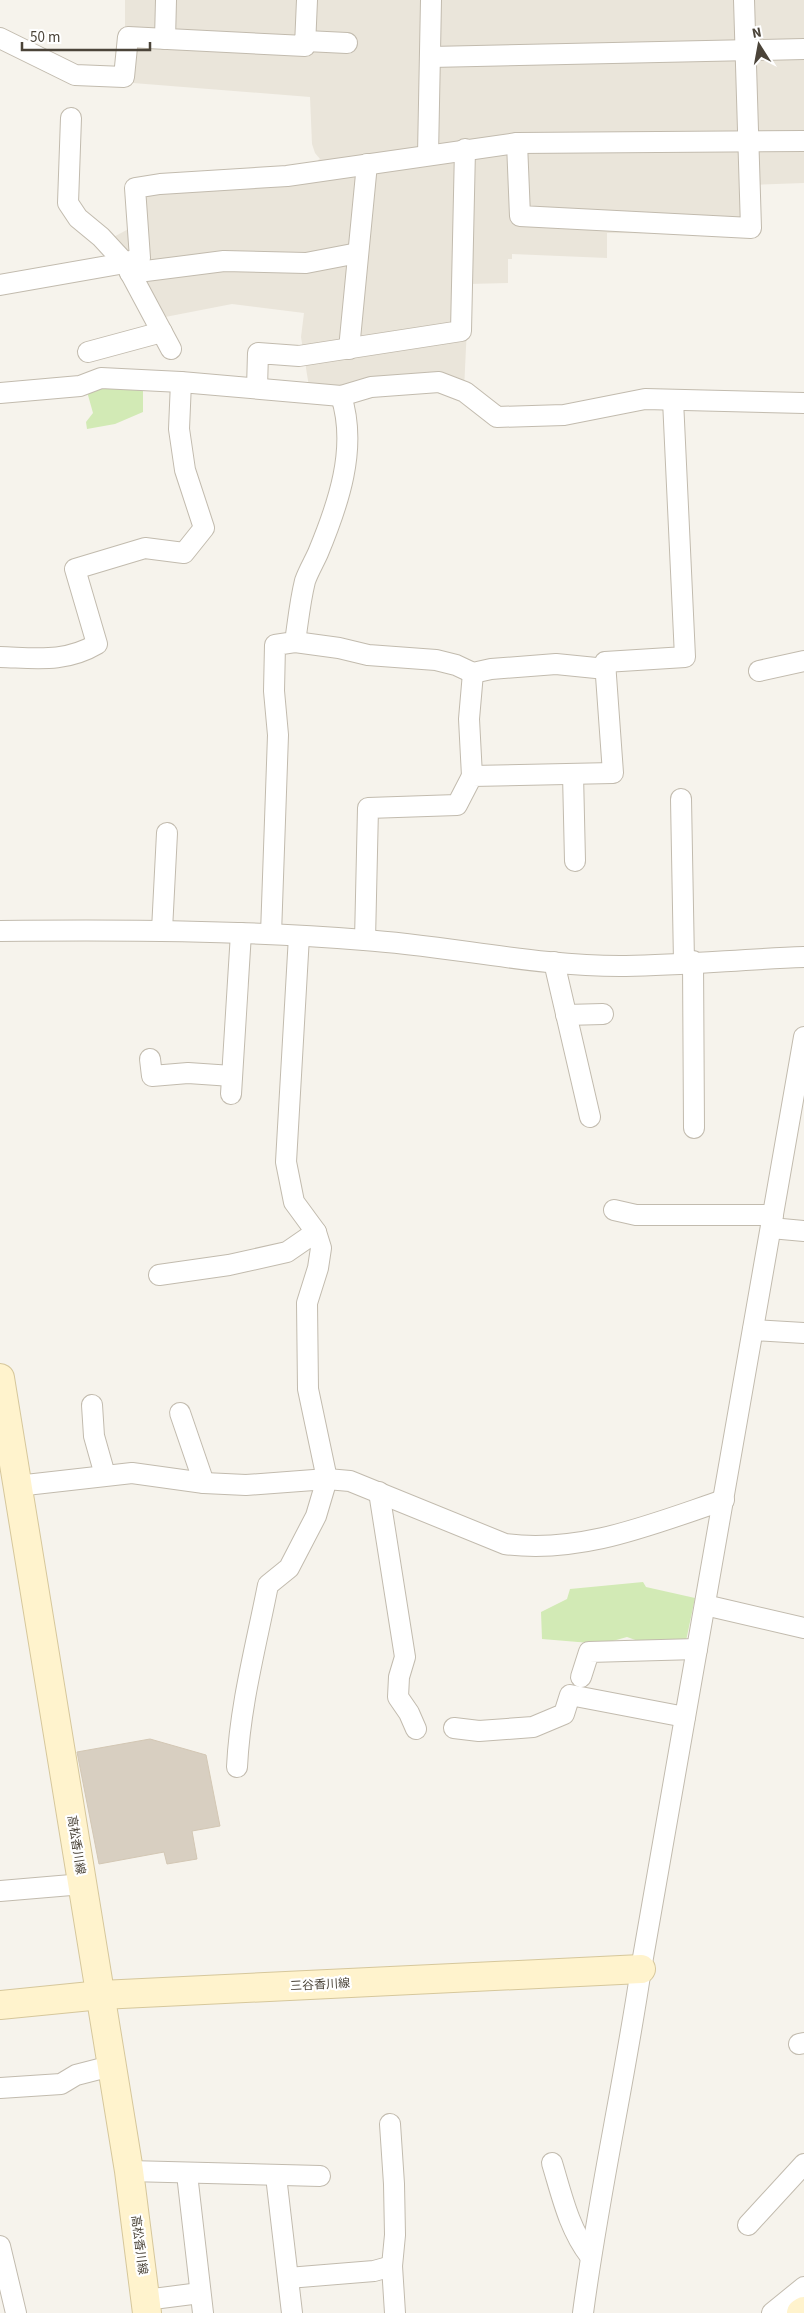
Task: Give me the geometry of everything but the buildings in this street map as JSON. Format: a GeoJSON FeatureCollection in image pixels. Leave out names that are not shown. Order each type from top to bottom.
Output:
{"type":"FeatureCollection","features":[{"type":"Feature","properties":{"kind":"main road","name":"高松香川線"},"geometry":{"type":"LineString","coordinates":[[0,1378],[3,1414],[17,1486],[129,2171],[146,2306]]}},
{"type":"Feature","properties":{"kind":"main road","name":"三谷香川線"},"geometry":{"type":"LineString","coordinates":[[0,2005],[101,1995],[641,1969]]}},
{"type":"Feature","properties":{"kind":"main road"},"geometry":{"type":"LineString","coordinates":[[800,2313],[804,2311]]}},
{"type":"Feature","properties":{"kind":"street"},"geometry":{"type":"LineString","coordinates":[[165,39],[166,0]]}},
{"type":"Feature","properties":{"kind":"street"},"geometry":{"type":"LineString","coordinates":[[0,38],[75,75],[124,77],[128,37],[305,46],[307,0]]}},
{"type":"Feature","properties":{"kind":"street"},"geometry":{"type":"LineString","coordinates":[[428,155],[431,0]]}},
{"type":"Feature","properties":{"kind":"street"},"geometry":{"type":"LineString","coordinates":[[517,142],[520,216],[751,228],[744,0]]}},
{"type":"Feature","properties":{"kind":"street"},"geometry":{"type":"LineString","coordinates":[[306,41],[347,43]]}},
{"type":"Feature","properties":{"kind":"street"},"geometry":{"type":"LineString","coordinates":[[431,57],[804,49]]}},
{"type":"Feature","properties":{"kind":"street"},"geometry":{"type":"LineString","coordinates":[[71,118],[68,204],[78,218],[101,237],[127,268],[167,341],[88,352]]}},
{"type":"Feature","properties":{"kind":"street"},"geometry":{"type":"LineString","coordinates":[[127,268],[140,258],[135,188],[160,184],[287,176],[517,142],[804,141]]}},
{"type":"Feature","properties":{"kind":"street"},"geometry":{"type":"LineString","coordinates":[[257,388],[258,353],[299,356],[461,331],[465,149]]}},
{"type":"Feature","properties":{"kind":"street"},"geometry":{"type":"LineString","coordinates":[[348,349],[367,164]]}},
{"type":"Feature","properties":{"kind":"street"},"geometry":{"type":"LineString","coordinates":[[0,285],[127,268],[224,260],[306,263],[358,253]]}},
{"type":"Feature","properties":{"kind":"street"},"geometry":{"type":"LineString","coordinates":[[0,393],[80,386],[102,378],[181,382],[341,396],[371,387],[439,382],[464,392],[497,417],[564,415],[645,399],[804,403]]}},
{"type":"Feature","properties":{"kind":"street"},"geometry":{"type":"LineString","coordinates":[[0,657],[59,659],[82,653],[97,644],[75,569],[146,548],[184,553],[204,528],[193,502],[185,470],[179,429],[181,382]]}},
{"type":"Feature","properties":{"kind":"street"},"geometry":{"type":"LineString","coordinates":[[295,642],[306,580],[343,481],[347,446],[346,413],[341,396]]}},
{"type":"Feature","properties":{"kind":"street"},"geometry":{"type":"LineString","coordinates":[[472,776],[613,773],[605,662],[685,657],[673,400]]}},
{"type":"Feature","properties":{"kind":"street"},"geometry":{"type":"LineString","coordinates":[[271,934],[278,735],[274,691],[274,645],[295,642],[339,648],[368,655],[436,660],[456,665],[473,673],[491,669],[556,664],[606,669]]}},
{"type":"Feature","properties":{"kind":"street"},"geometry":{"type":"LineString","coordinates":[[758,671],[804,661]]}},
{"type":"Feature","properties":{"kind":"street"},"geometry":{"type":"LineString","coordinates":[[365,940],[368,808],[457,806],[472,776],[469,719],[473,673]]}},
{"type":"Feature","properties":{"kind":"street"},"geometry":{"type":"LineString","coordinates":[[573,774],[575,861]]}},
{"type":"Feature","properties":{"kind":"street"},"geometry":{"type":"LineString","coordinates":[[681,800],[694,1128]]}},
{"type":"Feature","properties":{"kind":"street"},"geometry":{"type":"LineString","coordinates":[[162,930],[167,834]]}},
{"type":"Feature","properties":{"kind":"street"},"geometry":{"type":"LineString","coordinates":[[0,931],[162,930],[271,934],[365,940],[554,962],[625,966],[804,957]]}},
{"type":"Feature","properties":{"kind":"street"},"geometry":{"type":"LineString","coordinates":[[150,1059],[152,1076],[188,1074],[232,1085],[241,933]]}},
{"type":"Feature","properties":{"kind":"street"},"geometry":{"type":"LineString","coordinates":[[237,1767],[243,1701],[268,1585],[289,1568],[316,1516],[327,1479],[308,1389],[307,1303],[318,1268],[321,1248],[316,1232],[294,1202],[286,1162],[299,936]]}},
{"type":"Feature","properties":{"kind":"street"},"geometry":{"type":"LineString","coordinates":[[554,962],[590,1117]]}},
{"type":"Feature","properties":{"kind":"street"},"geometry":{"type":"LineString","coordinates":[[566,1015],[603,1014]]}},
{"type":"Feature","properties":{"kind":"street"},"geometry":{"type":"LineString","coordinates":[[583,2313],[590,2256],[627,2064],[641,1969],[804,1037]]}},
{"type":"Feature","properties":{"kind":"street"},"geometry":{"type":"LineString","coordinates":[[614,1210],[636,1215],[772,1222],[804,1231]]}},
{"type":"Feature","properties":{"kind":"street"},"geometry":{"type":"LineString","coordinates":[[158,1274],[229,1265],[287,1252],[316,1232]]}},
{"type":"Feature","properties":{"kind":"street"},"geometry":{"type":"LineString","coordinates":[[754,1330],[804,1333]]}},
{"type":"Feature","properties":{"kind":"street"},"geometry":{"type":"LineString","coordinates":[[92,1404],[94,1436],[105,1475]]}},
{"type":"Feature","properties":{"kind":"street"},"geometry":{"type":"LineString","coordinates":[[180,1413],[204,1482]]}},
{"type":"Feature","properties":{"kind":"street"},"geometry":{"type":"LineString","coordinates":[[17,1486],[132,1472],[204,1482],[246,1485],[327,1479],[350,1481],[505,1544],[522,1546],[558,1546],[610,1538],[724,1500]]}},
{"type":"Feature","properties":{"kind":"street"},"geometry":{"type":"LineString","coordinates":[[379,1492],[405,1657],[399,1677],[398,1697],[409,1713],[416,1729]]}},
{"type":"Feature","properties":{"kind":"street"},"geometry":{"type":"LineString","coordinates":[[705,1605],[804,1628]]}},
{"type":"Feature","properties":{"kind":"street"},"geometry":{"type":"LineString","coordinates":[[581,1676],[589,1652],[697,1649]]}},
{"type":"Feature","properties":{"kind":"street"},"geometry":{"type":"LineString","coordinates":[[454,1728],[479,1731],[533,1726],[564,1714],[570,1696],[685,1717]]}},
{"type":"Feature","properties":{"kind":"street"},"geometry":{"type":"LineString","coordinates":[[0,1891],[83,1884]]}},
{"type":"Feature","properties":{"kind":"street"},"geometry":{"type":"LineString","coordinates":[[0,2088],[61,2084],[76,2075],[111,2066]]}},
{"type":"Feature","properties":{"kind":"street"},"geometry":{"type":"LineString","coordinates":[[390,2124],[395,2235],[392,2266],[395,2313]]}},
{"type":"Feature","properties":{"kind":"street"},"geometry":{"type":"LineString","coordinates":[[552,2163],[571,2225],[578,2241],[590,2256]]}},
{"type":"Feature","properties":{"kind":"street"},"geometry":{"type":"LineString","coordinates":[[748,2225],[804,2164]]}},
{"type":"Feature","properties":{"kind":"street"},"geometry":{"type":"LineString","coordinates":[[129,2171],[320,2176]]}},
{"type":"Feature","properties":{"kind":"street"},"geometry":{"type":"LineString","coordinates":[[187,2174],[203,2313]]}},
{"type":"Feature","properties":{"kind":"street"},"geometry":{"type":"LineString","coordinates":[[276,2176],[292,2313]]}},
{"type":"Feature","properties":{"kind":"street"},"geometry":{"type":"LineString","coordinates":[[1,2253],[16,2313]]}},
{"type":"Feature","properties":{"kind":"street"},"geometry":{"type":"LineString","coordinates":[[288,2278],[374,2271],[392,2266]]}},
{"type":"Feature","properties":{"kind":"street"},"geometry":{"type":"LineString","coordinates":[[772,2313],[804,2288]]}},
{"type":"Feature","properties":{"kind":"street"},"geometry":{"type":"LineString","coordinates":[[146,2306],[200,2293]]}},
{"type":"Feature","properties":{"kind":"shaded area"},"geometry":{"type":"Polygon","coordinates":[[[125,0],[804,0],[804,183],[752,185],[756,234],[607,233],[607,258],[512,254],[512,259],[508,259],[508,283],[469,284],[464,390],[310,393],[301,337],[304,313],[232,304],[160,318],[108,240],[134,226],[130,180],[317,170],[318,160],[320,159],[315,153],[312,144],[310,97],[133,83],[135,33],[125,32],[125,0]]]}},
{"type":"Feature","properties":{"kind":"green space"},"geometry":{"type":"Polygon","coordinates":[[[143,383],[143,412],[115,424],[87,429],[86,422],[93,413],[86,388],[143,383]]]}},
{"type":"Feature","properties":{"kind":"green space"},"geometry":{"type":"Polygon","coordinates":[[[643,1582],[646,1587],[695,1598],[686,1641],[641,1642],[627,1637],[602,1644],[542,1639],[541,1612],[567,1599],[570,1589],[643,1582]]]}}]}
